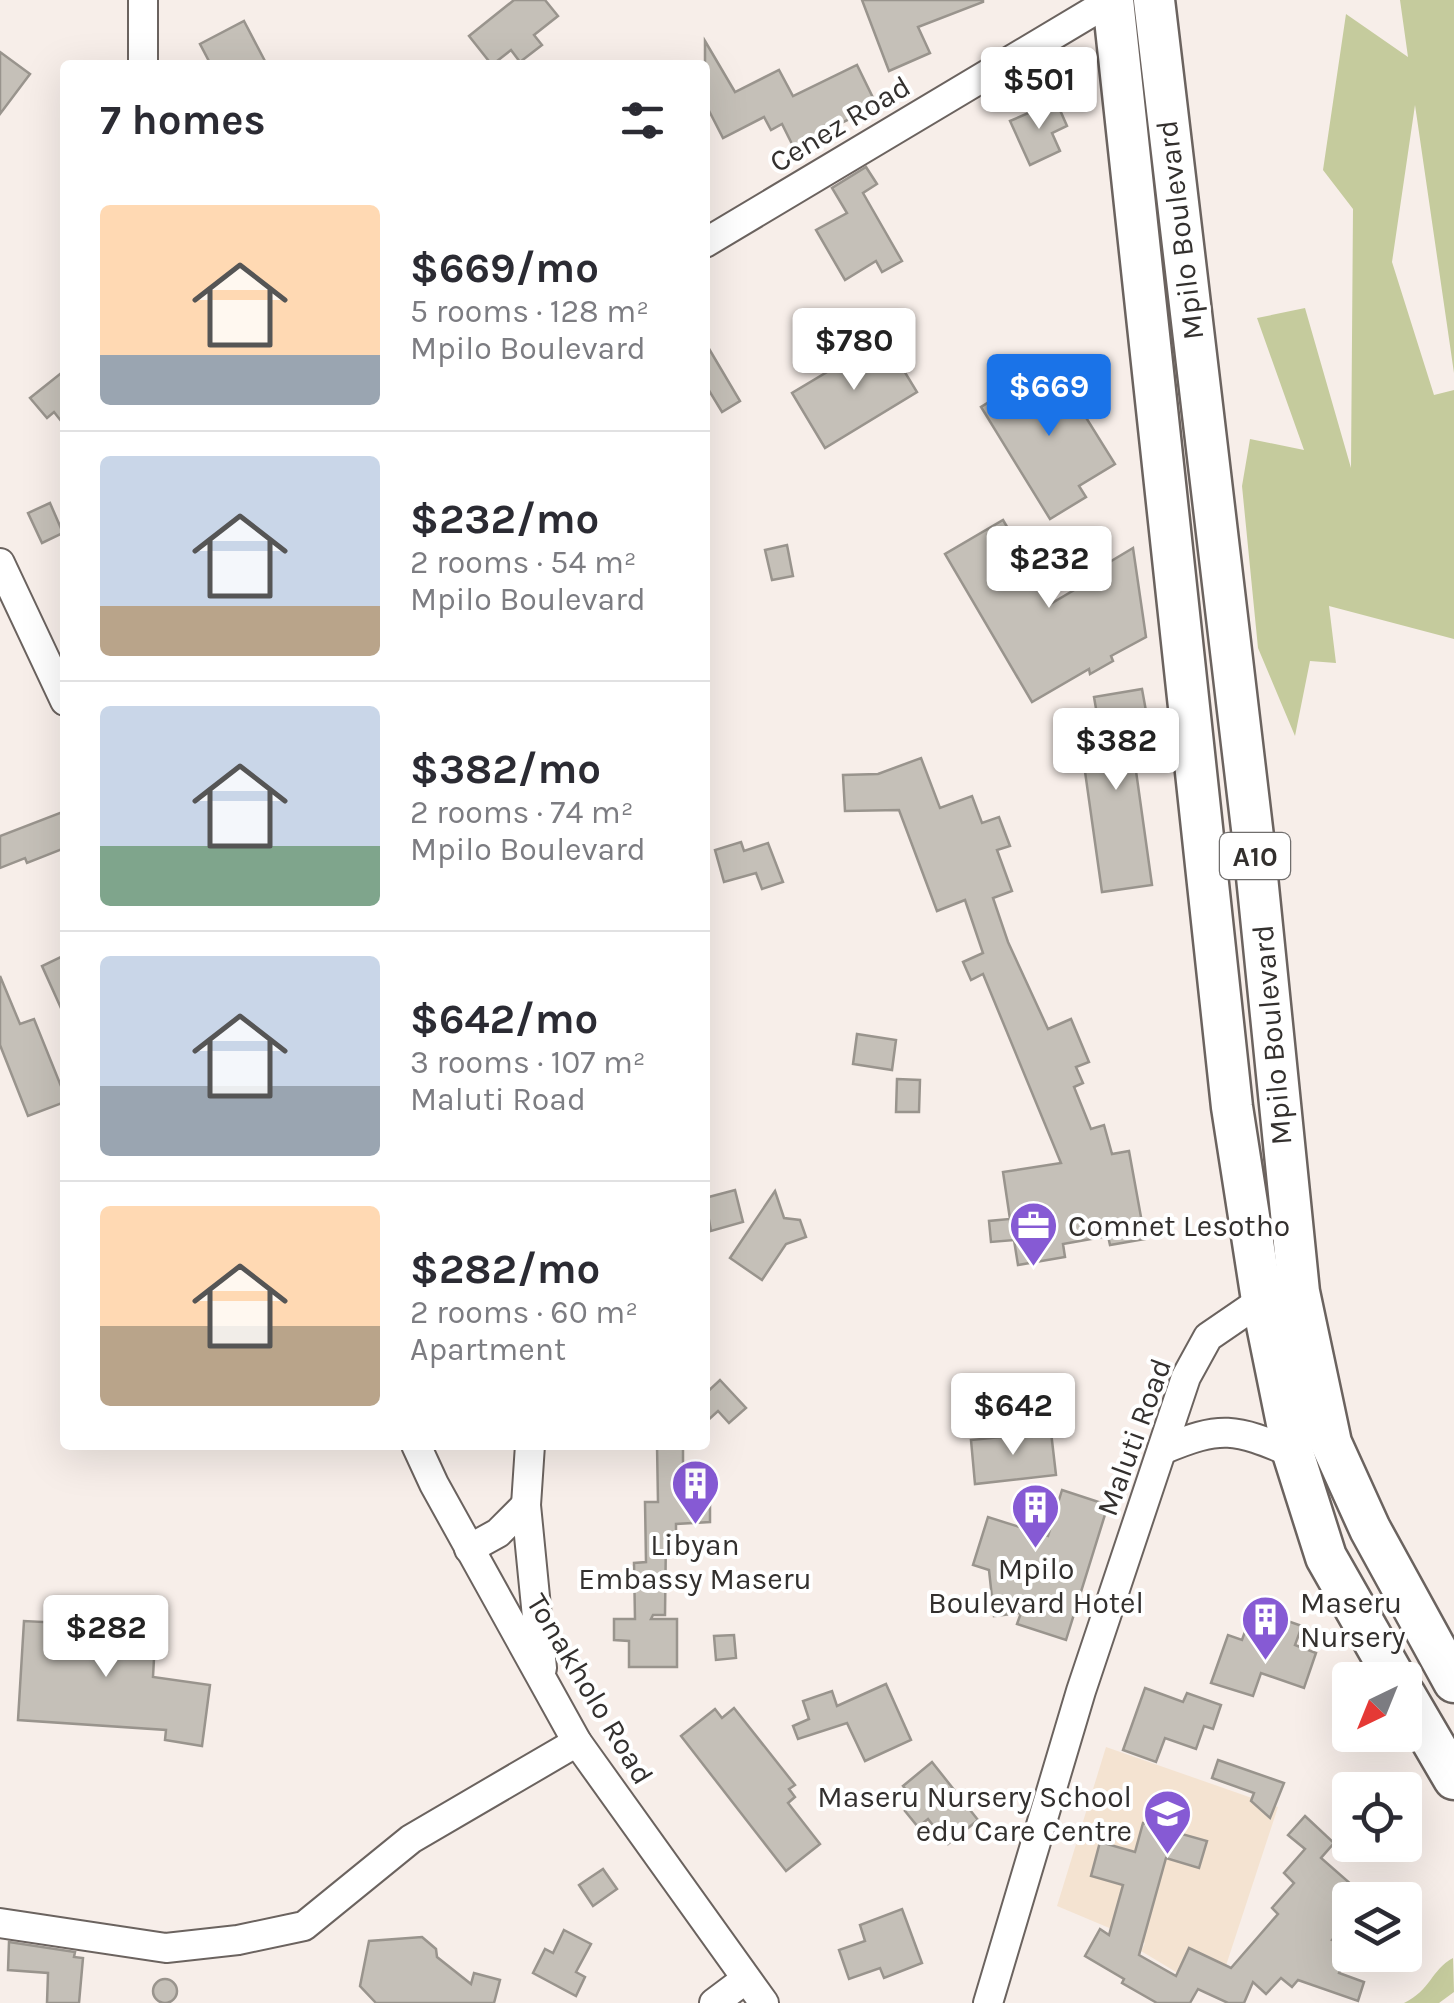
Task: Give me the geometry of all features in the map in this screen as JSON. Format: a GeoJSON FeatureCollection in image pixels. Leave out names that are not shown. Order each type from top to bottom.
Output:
{"type":"FeatureCollection","features":[{"type":"Feature","properties":{"kind":"highway","name":"Mpilo Boulevard"},"geometry":{"type":"LineString","coordinates":[[1112,0],[1232,1107],[1280,1296],[1331,1443],[1370,1529],[1454,1682]]}},
{"type":"Feature","properties":{"kind":"highway","name":"Mpilo Boulevard"},"geometry":{"type":"LineString","coordinates":[[1154,0],[1253,837],[1293,1453],[1326,1557],[1386,1662]]}},
{"type":"Feature","properties":{"kind":"highway"},"geometry":{"type":"LineString","coordinates":[[1422,1724],[1454,1779]]}},
{"type":"Feature","properties":{"kind":"street"},"geometry":{"type":"LineString","coordinates":[[143,0],[143,60]]}},
{"type":"Feature","properties":{"kind":"street","name":"Cenez Road"},"geometry":{"type":"LineString","coordinates":[[710,240],[1112,0]]}},
{"type":"Feature","properties":{"kind":"street"},"geometry":{"type":"LineString","coordinates":[[0,563],[60,689]]}},
{"type":"Feature","properties":{"kind":"street","name":"Maluti Road"},"geometry":{"type":"LineString","coordinates":[[988,2003],[1081,1691],[1186,1377],[1208,1336],[1280,1296]]}},
{"type":"Feature","properties":{"kind":"street"},"geometry":{"type":"LineString","coordinates":[[1162,1450],[1203,1433],[1234,1431],[1293,1453]]}},
{"type":"Feature","properties":{"kind":"street","name":"Tonakholo Road"},"geometry":{"type":"LineString","coordinates":[[419,1450],[576,1742],[764,2003]]}},
{"type":"Feature","properties":{"kind":"street"},"geometry":{"type":"LineString","coordinates":[[530,1450],[526,1505],[543,1679]]}},
{"type":"Feature","properties":{"kind":"street"},"geometry":{"type":"LineString","coordinates":[[469,1549],[498,1533],[526,1505]]}},
{"type":"Feature","properties":{"kind":"street"},"geometry":{"type":"LineString","coordinates":[[0,1924],[166,1948],[238,1940],[304,1926],[411,1839],[576,1742]]}},
{"type":"Feature","properties":{"kind":"street"},"geometry":{"type":"LineString","coordinates":[[714,2003],[746,1979]]}},
{"type":"Feature","properties":{"kind":"shaded area","name":"Maseru Nursery School edu Care Centre"},"geometry":{"type":"Polygon","coordinates":[[[1106,1747],[1278,1807],[1216,1996],[1141,1951],[1145,1943],[1057,1906],[1106,1747]]]}},
{"type":"Feature","properties":{"kind":"green space"},"geometry":{"type":"Polygon","coordinates":[[[1400,0],[1454,0],[1454,373],[1415,105],[1392,262],[1434,395],[1454,390],[1454,639],[1329,606],[1336,663],[1310,661],[1295,736],[1258,648],[1242,486],[1250,439],[1304,450],[1257,318],[1305,308],[1351,468],[1353,209],[1323,170],[1346,14],[1408,57],[1400,0]]]}},
{"type":"Feature","properties":{"kind":"green space"},"geometry":{"type":"Polygon","coordinates":[[[1453,1958],[1454,1992],[1439,2003],[1404,2003],[1420,1992],[1453,1958]]]}},
{"type":"Feature","properties":{"kind":"building"},"geometry":{"type":"Polygon","coordinates":[[[514,0],[545,0],[558,16],[534,35],[542,45],[523,60],[511,50],[498,60],[488,60],[469,36],[514,0]]]}},
{"type":"Feature","properties":{"kind":"building"},"geometry":{"type":"Polygon","coordinates":[[[862,0],[983,2],[918,27],[930,53],[889,71],[862,0]]]}},
{"type":"Feature","properties":{"kind":"building"},"geometry":{"type":"Polygon","coordinates":[[[244,21],[264,60],[208,60],[200,44],[244,21]]]}},
{"type":"Feature","properties":{"kind":"building"},"geometry":{"type":"Polygon","coordinates":[[[705,41],[735,92],[779,70],[793,96],[857,65],[877,106],[793,146],[782,124],[771,130],[764,117],[723,138],[710,113],[710,60],[705,60],[705,41]]]}},
{"type":"Feature","properties":{"kind":"building"},"geometry":{"type":"Polygon","coordinates":[[[0,52],[30,74],[0,114],[0,52]]]}},
{"type":"Feature","properties":{"kind":"building"},"geometry":{"type":"Polygon","coordinates":[[[1056,101],[1067,126],[1052,133],[1060,151],[1030,165],[1010,121],[1056,101]]]}},
{"type":"Feature","properties":{"kind":"building"},"geometry":{"type":"Polygon","coordinates":[[[866,167],[877,184],[863,193],[902,261],[882,272],[876,261],[845,280],[816,230],[847,213],[832,188],[866,167]]]}},
{"type":"Feature","properties":{"kind":"building"},"geometry":{"type":"Polygon","coordinates":[[[884,338],[917,392],[825,448],[792,393],[884,338]]]}},
{"type":"Feature","properties":{"kind":"building"},"geometry":{"type":"Polygon","coordinates":[[[710,350],[740,401],[722,412],[710,392],[710,350]]]}},
{"type":"Feature","properties":{"kind":"building"},"geometry":{"type":"Polygon","coordinates":[[[1052,363],[1115,464],[1079,486],[1086,497],[1050,519],[981,407],[1052,363]]]}},
{"type":"Feature","properties":{"kind":"building"},"geometry":{"type":"Polygon","coordinates":[[[60,374],[60,420],[54,412],[47,418],[30,398],[60,374]]]}},
{"type":"Feature","properties":{"kind":"building"},"geometry":{"type":"Polygon","coordinates":[[[50,503],[60,534],[42,543],[28,513],[50,503]]]}},
{"type":"Feature","properties":{"kind":"building"},"geometry":{"type":"Polygon","coordinates":[[[1003,520],[1052,603],[1086,583],[1083,578],[1133,548],[1146,637],[1111,656],[1113,661],[1090,674],[1089,669],[1032,702],[945,554],[1003,520]]]}},
{"type":"Feature","properties":{"kind":"building"},"geometry":{"type":"Polygon","coordinates":[[[787,545],[793,576],[772,580],[765,550],[787,545]]]}},
{"type":"Feature","properties":{"kind":"building"},"geometry":{"type":"Polygon","coordinates":[[[1142,689],[1146,711],[1128,714],[1152,885],[1102,892],[1079,729],[1099,726],[1094,697],[1142,689]]]}},
{"type":"Feature","properties":{"kind":"building"},"geometry":{"type":"Polygon","coordinates":[[[921,758],[940,808],[972,796],[982,823],[999,817],[1010,846],[997,850],[1012,891],[993,898],[1008,942],[1048,1029],[1071,1019],[1089,1062],[1076,1067],[1083,1083],[1074,1087],[1091,1129],[1104,1125],[1112,1154],[1129,1151],[1145,1239],[1110,1245],[1108,1236],[1063,1244],[1065,1257],[1018,1265],[1014,1240],[991,1242],[989,1221],[1010,1219],[1003,1172],[1061,1163],[983,974],[971,980],[963,962],[983,953],[965,900],[937,911],[899,810],[845,811],[843,775],[878,774],[921,758]]]}},
{"type":"Feature","properties":{"kind":"building"},"geometry":{"type":"Polygon","coordinates":[[[60,813],[60,850],[27,863],[25,858],[0,868],[0,836],[60,813]]]}},
{"type":"Feature","properties":{"kind":"building"},"geometry":{"type":"Polygon","coordinates":[[[741,842],[744,851],[768,843],[783,882],[762,889],[756,873],[724,882],[715,850],[741,842]]]}},
{"type":"Feature","properties":{"kind":"building"},"geometry":{"type":"Polygon","coordinates":[[[60,957],[60,1006],[42,966],[60,957]]]}},
{"type":"Feature","properties":{"kind":"building"},"geometry":{"type":"Polygon","coordinates":[[[0,976],[20,1024],[34,1019],[60,1084],[60,1104],[28,1116],[0,1045],[0,976]]]}},
{"type":"Feature","properties":{"kind":"building"},"geometry":{"type":"Polygon","coordinates":[[[857,1034],[896,1040],[892,1070],[853,1064],[857,1034]]]}},
{"type":"Feature","properties":{"kind":"building"},"geometry":{"type":"Polygon","coordinates":[[[897,1079],[920,1080],[919,1112],[896,1112],[897,1079]]]}},
{"type":"Feature","properties":{"kind":"building"},"geometry":{"type":"Polygon","coordinates":[[[735,1190],[743,1222],[711,1231],[710,1197],[735,1190]]]}},
{"type":"Feature","properties":{"kind":"building"},"geometry":{"type":"Polygon","coordinates":[[[775,1191],[784,1218],[800,1220],[806,1237],[786,1244],[762,1280],[730,1258],[775,1191]]]}},
{"type":"Feature","properties":{"kind":"building"},"geometry":{"type":"Polygon","coordinates":[[[720,1380],[746,1408],[729,1423],[718,1411],[710,1418],[710,1389],[720,1380]]]}},
{"type":"Feature","properties":{"kind":"building"},"geometry":{"type":"Polygon","coordinates":[[[1051,1432],[1056,1475],[975,1484],[971,1440],[1051,1432]]]}},
{"type":"Feature","properties":{"kind":"building"},"geometry":{"type":"Polygon","coordinates":[[[657,1450],[683,1450],[683,1475],[710,1476],[710,1522],[676,1524],[676,1536],[666,1535],[665,1615],[653,1615],[651,1619],[677,1619],[677,1667],[629,1667],[629,1641],[614,1640],[614,1619],[635,1619],[634,1563],[646,1562],[645,1502],[658,1502],[657,1450]]]}},
{"type":"Feature","properties":{"kind":"building","name":"Mpilo Boulevard Hotel"},"geometry":{"type":"Polygon","coordinates":[[[1062,1490],[1108,1505],[1066,1640],[1017,1624],[1021,1613],[994,1616],[989,1570],[973,1565],[988,1517],[1048,1536],[1062,1490]]]}},
{"type":"Feature","properties":{"kind":"building","name":"Maseru Nursery"},"geometry":{"type":"Polygon","coordinates":[[[1253,1609],[1302,1626],[1295,1645],[1316,1653],[1304,1688],[1261,1673],[1253,1696],[1211,1683],[1228,1635],[1242,1640],[1253,1609]]]}},
{"type":"Feature","properties":{"kind":"building"},"geometry":{"type":"Polygon","coordinates":[[[82,1617],[156,1622],[153,1677],[210,1685],[202,1746],[165,1740],[166,1730],[18,1720],[24,1621],[82,1624],[82,1617]]]}},
{"type":"Feature","properties":{"kind":"building"},"geometry":{"type":"Polygon","coordinates":[[[734,1635],[736,1658],[716,1660],[714,1636],[734,1635]]]}},
{"type":"Feature","properties":{"kind":"building"},"geometry":{"type":"Polygon","coordinates":[[[886,1684],[911,1740],[865,1761],[847,1723],[798,1739],[793,1726],[809,1719],[803,1701],[832,1691],[837,1706],[886,1684]]]}},
{"type":"Feature","properties":{"kind":"building"},"geometry":{"type":"Polygon","coordinates":[[[1145,1688],[1183,1702],[1187,1693],[1221,1705],[1213,1729],[1204,1726],[1196,1749],[1165,1738],[1156,1762],[1123,1750],[1145,1688]]]}},
{"type":"Feature","properties":{"kind":"building"},"geometry":{"type":"Polygon","coordinates":[[[734,1708],[795,1785],[789,1789],[795,1797],[788,1803],[820,1844],[786,1871],[681,1736],[715,1709],[722,1718],[734,1708]]]}},
{"type":"Feature","properties":{"kind":"building"},"geometry":{"type":"Polygon","coordinates":[[[1218,1760],[1284,1783],[1270,1818],[1251,1801],[1254,1793],[1212,1778],[1218,1760]]]}},
{"type":"Feature","properties":{"kind":"building"},"geometry":{"type":"Polygon","coordinates":[[[932,1762],[978,1820],[948,1844],[928,1819],[918,1827],[905,1811],[916,1803],[903,1786],[932,1762]]]}},
{"type":"Feature","properties":{"kind":"building"},"geometry":{"type":"Polygon","coordinates":[[[1305,1816],[1332,1841],[1321,1858],[1348,1882],[1332,1882],[1332,1972],[1364,1982],[1358,2001],[1298,1980],[1292,1987],[1281,1978],[1266,1994],[1253,1982],[1244,2003],[1228,2003],[1198,1989],[1190,2003],[1157,2003],[1085,1956],[1100,1929],[1109,1935],[1123,1885],[1091,1876],[1100,1842],[1135,1852],[1143,1823],[1207,1841],[1199,1868],[1166,1858],[1139,1955],[1176,1976],[1189,1948],[1231,1968],[1278,1914],[1272,1908],[1294,1883],[1284,1873],[1305,1849],[1288,1835],[1305,1816]]]}},
{"type":"Feature","properties":{"kind":"building"},"geometry":{"type":"Polygon","coordinates":[[[603,1869],[617,1889],[593,1906],[579,1885],[603,1869]]]}},
{"type":"Feature","properties":{"kind":"building"},"geometry":{"type":"Polygon","coordinates":[[[902,1909],[922,1963],[884,1978],[880,1968],[849,1979],[839,1950],[865,1941],[860,1925],[902,1909]]]}},
{"type":"Feature","properties":{"kind":"building"},"geometry":{"type":"Polygon","coordinates":[[[564,1930],[591,1944],[576,1972],[585,1977],[576,1996],[533,1973],[545,1949],[553,1953],[564,1930]]]}},
{"type":"Feature","properties":{"kind":"building"},"geometry":{"type":"Polygon","coordinates":[[[422,1937],[436,1949],[437,1957],[471,1984],[474,1973],[500,1980],[494,2003],[376,2003],[360,1986],[369,1941],[422,1937]]]}},
{"type":"Feature","properties":{"kind":"building"},"geometry":{"type":"Polygon","coordinates":[[[9,1942],[75,1952],[74,1957],[83,1958],[79,2003],[47,2003],[48,1973],[8,1970],[9,1942]]]}},
{"type":"Feature","properties":{"kind":"building"},"geometry":{"type":"Polygon","coordinates":[[[165,1979],[177,1991],[165,2003],[153,1991],[165,1979]]]}},
{"type":"Feature","properties":{"kind":"place","name":"Comnet Lesotho"},"geometry":{"type":"Point","coordinates":[1033,1268]}},
{"type":"Feature","properties":{"kind":"place","name":"Libyan Embassy Maseru"},"geometry":{"type":"Point","coordinates":[695,1526]}},
{"type":"Feature","properties":{"kind":"place","name":"Mpilo Boulevard Hotel"},"geometry":{"type":"Point","coordinates":[1036,1550]}},
{"type":"Feature","properties":{"kind":"place","name":"Maseru Nursery"},"geometry":{"type":"Point","coordinates":[1265,1662]}},
{"type":"Feature","properties":{"kind":"place","name":"Maseru Nursery School edu Care Centre"},"geometry":{"type":"Point","coordinates":[1167,1856]}}]}
